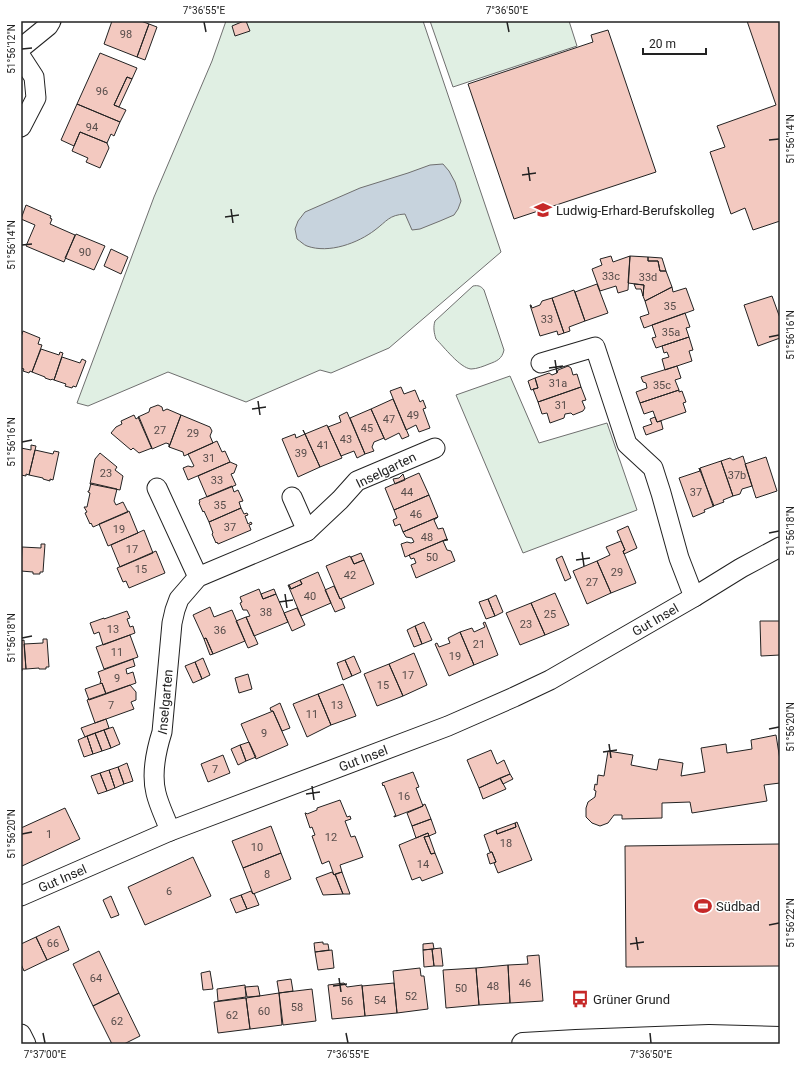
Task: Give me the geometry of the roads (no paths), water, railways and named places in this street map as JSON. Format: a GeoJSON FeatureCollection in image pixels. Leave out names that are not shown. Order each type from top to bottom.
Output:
{"type":"FeatureCollection","features":[{"type":"Feature","properties":{"kind":"street"},"geometry":{"type":"LineString","coordinates":[[21,48],[48,26],[51,21]]}},
{"type":"Feature","properties":{"kind":"street"},"geometry":{"type":"LineString","coordinates":[[21,57],[34,77],[36,98],[21,127]]}},
{"type":"Feature","properties":{"kind":"street","name":"Gut Insel"},"geometry":{"type":"LineString","coordinates":[[541,363],[595,347],[627,444],[653,468],[679,558],[694,597]]}},
{"type":"Feature","properties":{"kind":"street","name":"Inselgarten"},"geometry":{"type":"LineString","coordinates":[[170,831],[156,793],[154,775],[157,748],[162,732],[172,623],[179,599],[198,577],[307,531],[357,482],[435,448]]}},
{"type":"Feature","properties":{"kind":"street"},"geometry":{"type":"LineString","coordinates":[[157,488],[198,577]]}},
{"type":"Feature","properties":{"kind":"street"},"geometry":{"type":"LineString","coordinates":[[292,497],[307,531]]}},
{"type":"Feature","properties":{"kind":"street","name":"Gut Insel"},"geometry":{"type":"LineString","coordinates":[[21,896],[170,831],[448,726],[514,697],[550,680],[694,597],[741,568],[780,547]]}},
{"type":"Feature","properties":{"kind":"street"},"geometry":{"type":"LineString","coordinates":[[21,1034],[26,1044]]}},
{"type":"Feature","properties":{"kind":"street"},"geometry":{"type":"LineString","coordinates":[[523,1044],[709,1036],[780,1038]]}},
{"type":"Feature","properties":{"kind":"place","name":"Ludwig-Erhard-Berufskolleg"},"geometry":{"type":"Point","coordinates":[543,210]}},
{"type":"Feature","properties":{"kind":"place","name":"Südbad"},"geometry":{"type":"Point","coordinates":[703,906]}},
{"type":"Feature","properties":{"kind":"place","name":"Grüner Grund"},"geometry":{"type":"Point","coordinates":[580,999]}}]}
